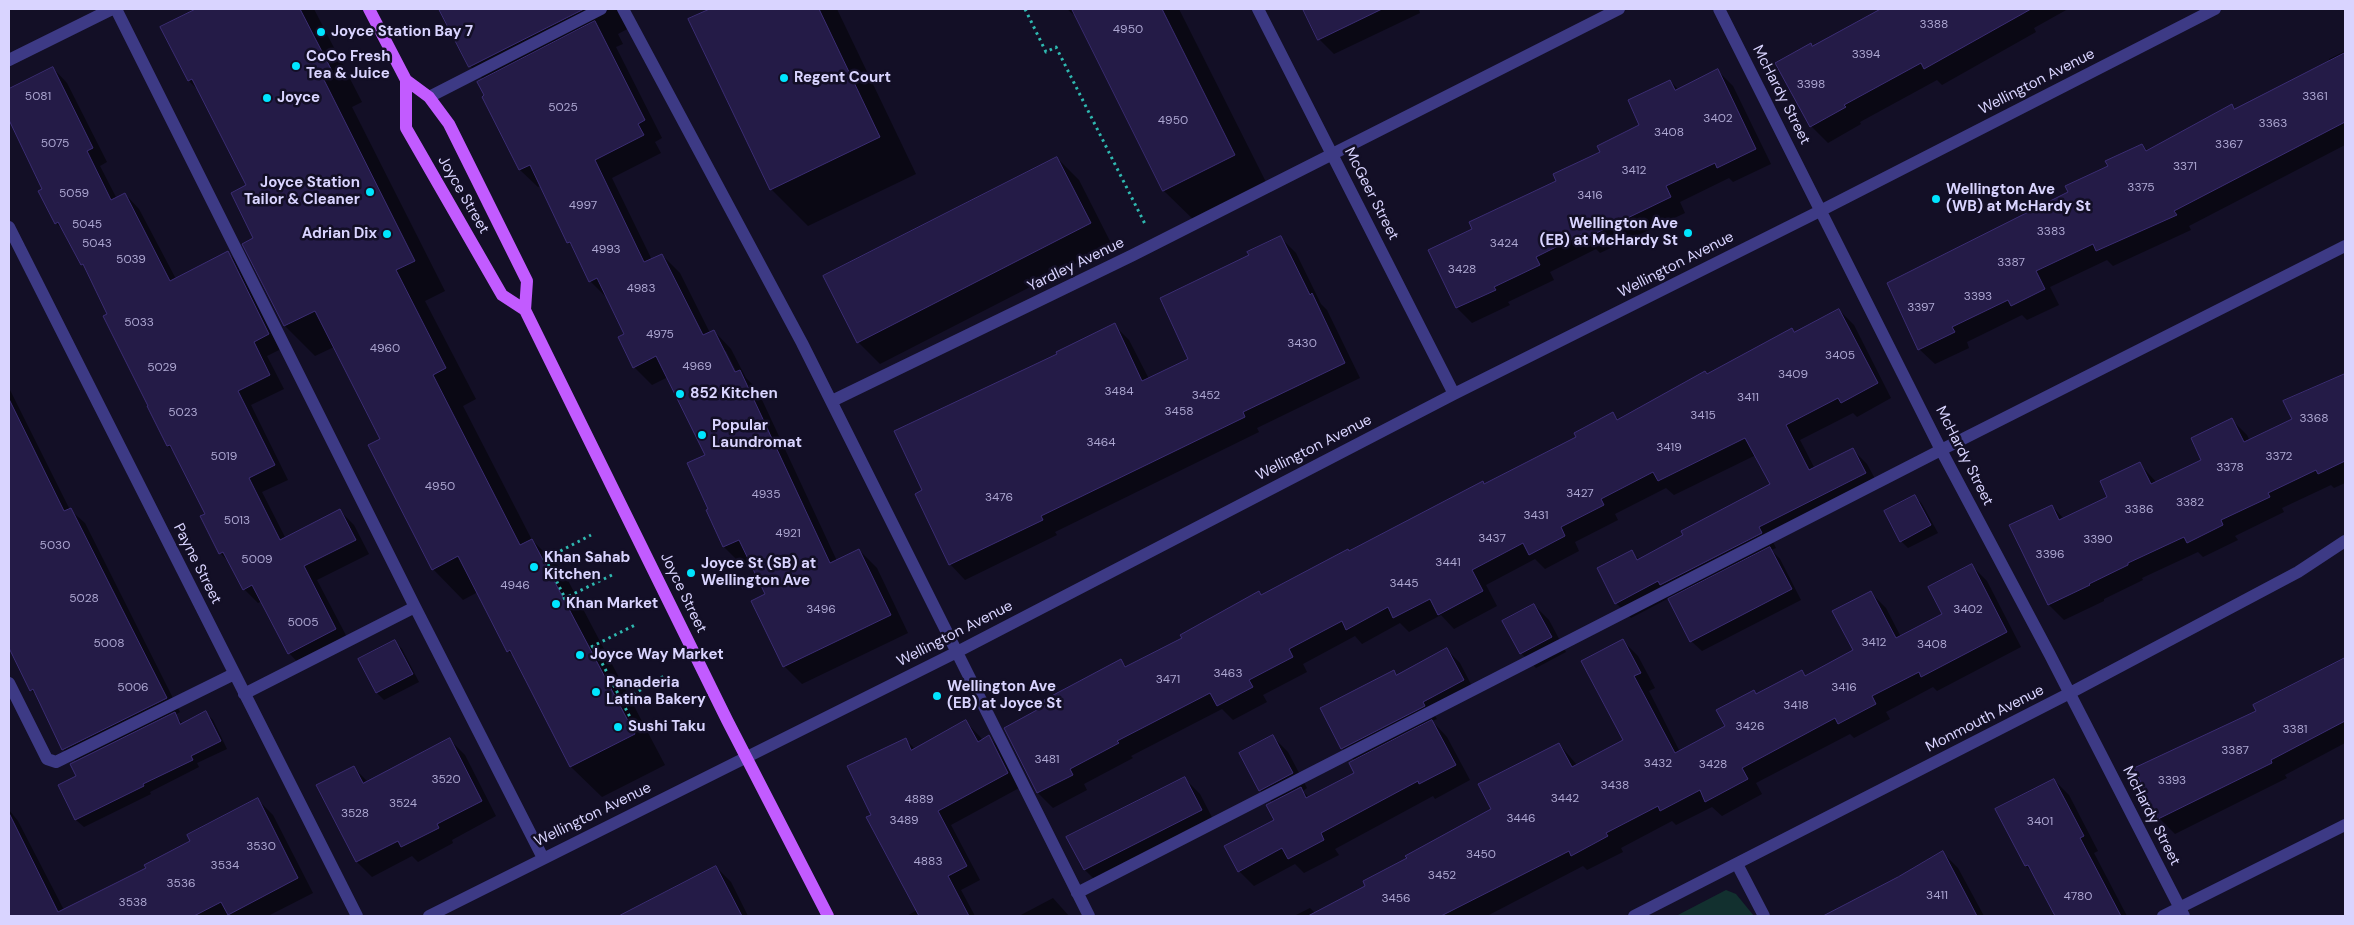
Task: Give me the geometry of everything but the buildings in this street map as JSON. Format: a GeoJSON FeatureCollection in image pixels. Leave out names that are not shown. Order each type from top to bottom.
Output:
{"type":"FeatureCollection","features":[{"type":"Feature","properties":{"kind":"main road","name":"Joyce Street"},"geometry":{"type":"LineString","coordinates":[[369,9],[406,80],[429,97],[449,124],[527,281],[525,310],[746,758],[828,916]]}},
{"type":"Feature","properties":{"kind":"main road","name":"Joyce Street"},"geometry":{"type":"LineString","coordinates":[[406,80],[406,128],[502,295],[525,310]]}},
{"type":"Feature","properties":{"kind":"street"},"geometry":{"type":"LineString","coordinates":[[9,60],[112,9]]}},
{"type":"Feature","properties":{"kind":"street"},"geometry":{"type":"LineString","coordinates":[[116,9],[415,607],[543,858]]}},
{"type":"Feature","properties":{"kind":"street"},"geometry":{"type":"LineString","coordinates":[[429,97],[601,9]]}},
{"type":"Feature","properties":{"kind":"street"},"geometry":{"type":"LineString","coordinates":[[624,9],[832,401],[955,653],[1089,916]]}},
{"type":"Feature","properties":{"kind":"street","name":"McGeer Street"},"geometry":{"type":"LineString","coordinates":[[1258,9],[1454,394]]}},
{"type":"Feature","properties":{"kind":"street","name":"Yardley Avenue"},"geometry":{"type":"LineString","coordinates":[[832,401],[1155,244],[1619,9]]}},
{"type":"Feature","properties":{"kind":"street","name":"McHardy Street"},"geometry":{"type":"LineString","coordinates":[[1719,9],[1822,210],[1941,450],[2070,694],[2182,912]]}},
{"type":"Feature","properties":{"kind":"street","name":"Wellington Avenue"},"geometry":{"type":"LineString","coordinates":[[429,916],[955,653],[1454,394],[1822,210],[2215,9]]}},
{"type":"Feature","properties":{"kind":"street","name":"Payne Street"},"geometry":{"type":"LineString","coordinates":[[9,227],[357,916]]}},
{"type":"Feature","properties":{"kind":"street"},"geometry":{"type":"LineString","coordinates":[[1078,893],[1941,450],[2345,246]]}},
{"type":"Feature","properties":{"kind":"street","name":"Monmouth Avenue"},"geometry":{"type":"LineString","coordinates":[[1634,916],[2070,694],[2298,572],[2345,541]]}},
{"type":"Feature","properties":{"kind":"street"},"geometry":{"type":"LineString","coordinates":[[244,694],[415,607]]}},
{"type":"Feature","properties":{"kind":"street"},"geometry":{"type":"LineString","coordinates":[[9,683],[47,759],[56,762],[234,674]]}},
{"type":"Feature","properties":{"kind":"street"},"geometry":{"type":"LineString","coordinates":[[2163,916],[2182,912],[2345,825]]}},
{"type":"Feature","properties":{"kind":"street"},"geometry":{"type":"LineString","coordinates":[[1737,864],[1764,916]]}},
{"type":"Feature","properties":{"kind":"path"},"geometry":{"type":"LineString","coordinates":[[1025,9],[1046,52],[1056,47],[1155,244]]}},
{"type":"Feature","properties":{"kind":"path"},"geometry":{"type":"LineString","coordinates":[[591,535],[544,559],[564,598],[612,575]]}},
{"type":"Feature","properties":{"kind":"path"},"geometry":{"type":"LineString","coordinates":[[630,722],[632,721],[622,700],[610,682],[592,646],[637,624]]}},
{"type":"Feature","properties":{"kind":"path"},"geometry":{"type":"LineString","coordinates":[[622,700],[664,676]]}},
{"type":"Feature","properties":{"kind":"green space"},"geometry":{"type":"Polygon","coordinates":[[[1726,890],[1736,894],[1754,916],[1676,916],[1726,890]]]}},
{"type":"Feature","properties":{"kind":"place","name":"Joyce Station Bay 7"},"geometry":{"type":"Point","coordinates":[321,32]}},
{"type":"Feature","properties":{"kind":"place","name":"CoCo Fresh Tea & Juice"},"geometry":{"type":"Point","coordinates":[296,66]}},
{"type":"Feature","properties":{"kind":"place","name":"Regent Court"},"geometry":{"type":"Point","coordinates":[784,78]}},
{"type":"Feature","properties":{"kind":"place","name":"Joyce"},"geometry":{"type":"Point","coordinates":[267,98]}},
{"type":"Feature","properties":{"kind":"place","name":"Joyce Station Tailor & Cleaner"},"geometry":{"type":"Point","coordinates":[370,192]}},
{"type":"Feature","properties":{"kind":"place","name":"Wellington Ave (WB) at McHardy St"},"geometry":{"type":"Point","coordinates":[1936,199]}},
{"type":"Feature","properties":{"kind":"place","name":"Wellington Ave (EB) at McHardy St"},"geometry":{"type":"Point","coordinates":[1688,233]}},
{"type":"Feature","properties":{"kind":"place","name":"Adrian Dix"},"geometry":{"type":"Point","coordinates":[387,234]}},
{"type":"Feature","properties":{"kind":"place","name":"852 Kitchen"},"geometry":{"type":"Point","coordinates":[680,394]}},
{"type":"Feature","properties":{"kind":"place","name":"Popular Laundromat"},"geometry":{"type":"Point","coordinates":[702,435]}},
{"type":"Feature","properties":{"kind":"place","name":"Khan Sahab Kitchen"},"geometry":{"type":"Point","coordinates":[534,567]}},
{"type":"Feature","properties":{"kind":"place","name":"Joyce St (SB) at Wellington Ave"},"geometry":{"type":"Point","coordinates":[691,573]}},
{"type":"Feature","properties":{"kind":"place","name":"Khan Market"},"geometry":{"type":"Point","coordinates":[556,604]}},
{"type":"Feature","properties":{"kind":"place","name":"Joyce Way Market"},"geometry":{"type":"Point","coordinates":[580,655]}},
{"type":"Feature","properties":{"kind":"place","name":"Panaderia Latina Bakery"},"geometry":{"type":"Point","coordinates":[596,692]}},
{"type":"Feature","properties":{"kind":"place","name":"Wellington Ave (EB) at Joyce St"},"geometry":{"type":"Point","coordinates":[937,696]}},
{"type":"Feature","properties":{"kind":"place","name":"Sushi Taku"},"geometry":{"type":"Point","coordinates":[618,727]}}]}
